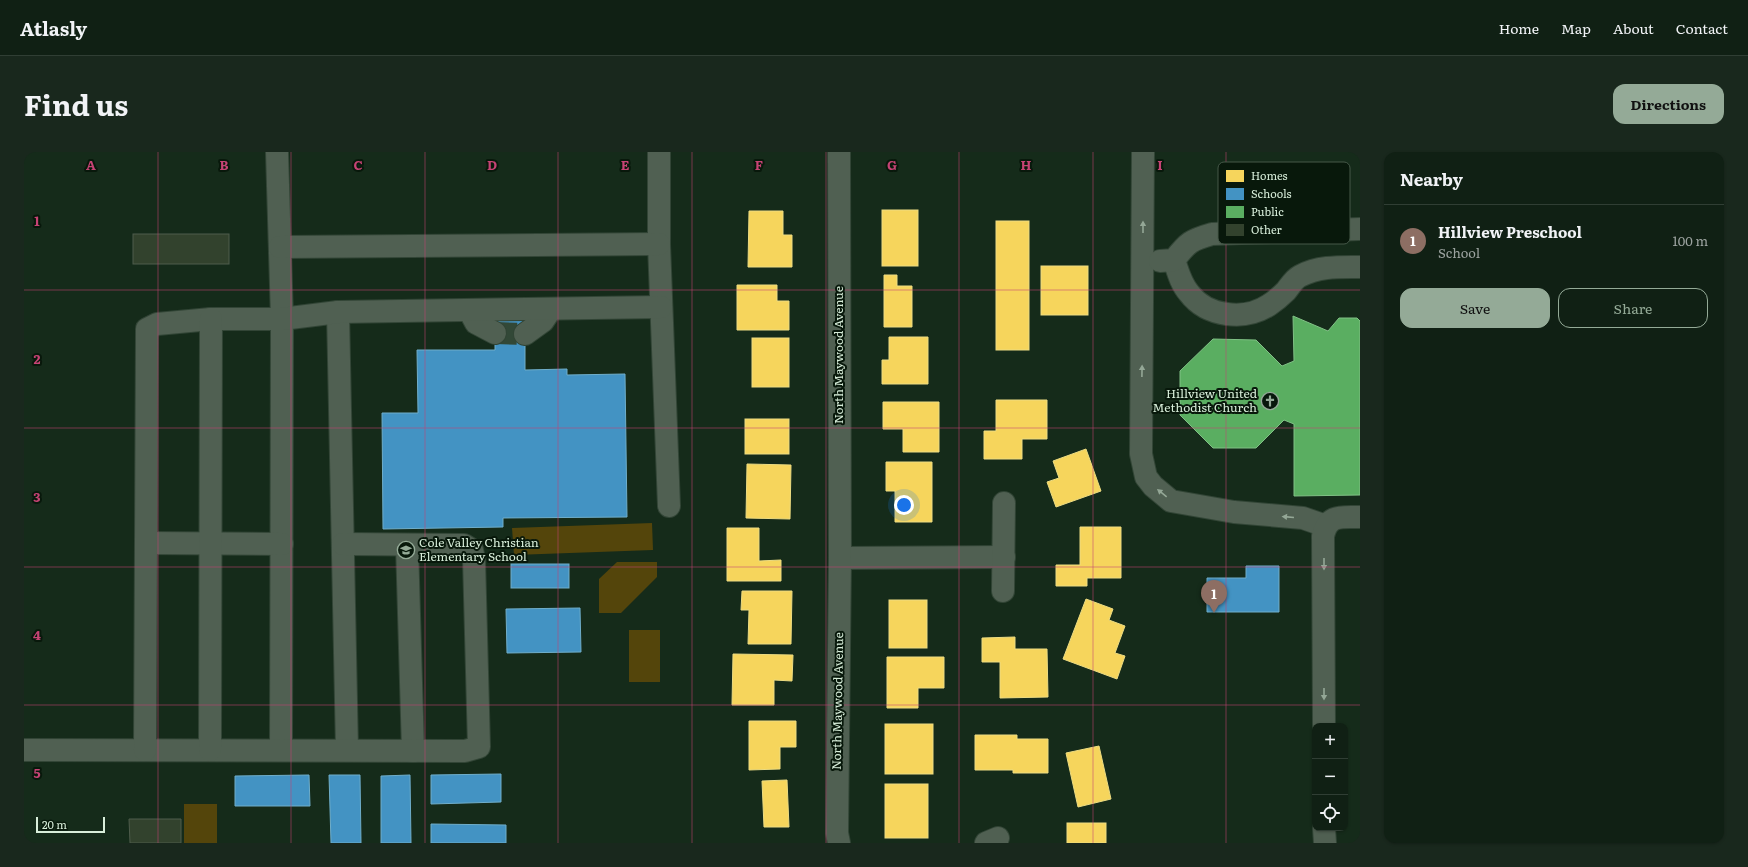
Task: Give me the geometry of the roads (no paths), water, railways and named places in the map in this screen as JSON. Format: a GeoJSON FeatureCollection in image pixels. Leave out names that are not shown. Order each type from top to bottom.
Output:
{"type":"FeatureCollection","features":[{"type":"Feature","properties":{"kind":"street"},"geometry":{"type":"LineString","coordinates":[[277,152],[282,319],[281,750]]}},
{"type":"Feature","properties":{"kind":"street"},"geometry":{"type":"LineString","coordinates":[[659,152],[659,244],[669,506]]}},
{"type":"Feature","properties":{"kind":"street","name":"North Maywood Avenue"},"geometry":{"type":"LineString","coordinates":[[839,152],[840,558],[837,825],[839,843]]}},
{"type":"Feature","properties":{"kind":"street"},"geometry":{"type":"LineString","coordinates":[[1143,152],[1141,454],[1146,477],[1153,486],[1171,501],[1234,512],[1303,518],[1326,526]]}},
{"type":"Feature","properties":{"kind":"street"},"geometry":{"type":"LineString","coordinates":[[1350,229],[1360,229]]}},
{"type":"Feature","properties":{"kind":"street"},"geometry":{"type":"LineString","coordinates":[[1143,262],[1174,260],[1184,247],[1193,239],[1218,234]]}},
{"type":"Feature","properties":{"kind":"street"},"geometry":{"type":"LineString","coordinates":[[280,247],[659,244]]}},
{"type":"Feature","properties":{"kind":"street"},"geometry":{"type":"LineString","coordinates":[[1174,260],[1182,283],[1189,294],[1200,304],[1222,314],[1242,314],[1259,311],[1285,292],[1299,276],[1321,268],[1360,267]]}},
{"type":"Feature","properties":{"kind":"street"},"geometry":{"type":"LineString","coordinates":[[145,750],[147,329],[157,324],[211,319],[282,319],[338,312],[661,307]]}},
{"type":"Feature","properties":{"kind":"street"},"geometry":{"type":"LineString","coordinates":[[525,334],[543,320],[551,309]]}},
{"type":"Feature","properties":{"kind":"street"},"geometry":{"type":"LineString","coordinates":[[469,310],[476,323],[495,333]]}},
{"type":"Feature","properties":{"kind":"street"},"geometry":{"type":"LineString","coordinates":[[338,312],[347,750]]}},
{"type":"Feature","properties":{"kind":"street"},"geometry":{"type":"LineString","coordinates":[[210,750],[211,319]]}},
{"type":"Feature","properties":{"kind":"street"},"geometry":{"type":"LineString","coordinates":[[1003,591],[1004,503]]}},
{"type":"Feature","properties":{"kind":"street"},"geometry":{"type":"LineString","coordinates":[[1324,723],[1323,536],[1326,526],[1333,519],[1360,517]]}},
{"type":"Feature","properties":{"kind":"street"},"geometry":{"type":"LineString","coordinates":[[146,543],[282,544]]}},
{"type":"Feature","properties":{"kind":"street"},"geometry":{"type":"LineString","coordinates":[[24,750],[465,751],[479,747],[474,559],[472,550],[464,545],[343,544]]}},
{"type":"Feature","properties":{"kind":"street"},"geometry":{"type":"LineString","coordinates":[[407,545],[413,751]]}},
{"type":"Feature","properties":{"kind":"street"},"geometry":{"type":"LineString","coordinates":[[840,558],[1004,557]]}},
{"type":"Feature","properties":{"kind":"street"},"geometry":{"type":"LineString","coordinates":[[1324,831],[1325,843]]}},
{"type":"Feature","properties":{"kind":"tunnel"},"geometry":{"type":"LineString","coordinates":[[495,333],[525,334]]}},
{"type":"Feature","properties":{"kind":"place","name":"Hillview United Methodist Church"},"geometry":{"type":"Point","coordinates":[1270,401]}},
{"type":"Feature","properties":{"kind":"place","name":"Cole Valley Christian Elementary School"},"geometry":{"type":"Point","coordinates":[406,550]}},
{"type":"Feature","properties":{"kind":"place","name":"Hillview Preschool"},"geometry":{"type":"Point","coordinates":[1214,613]}}]}
